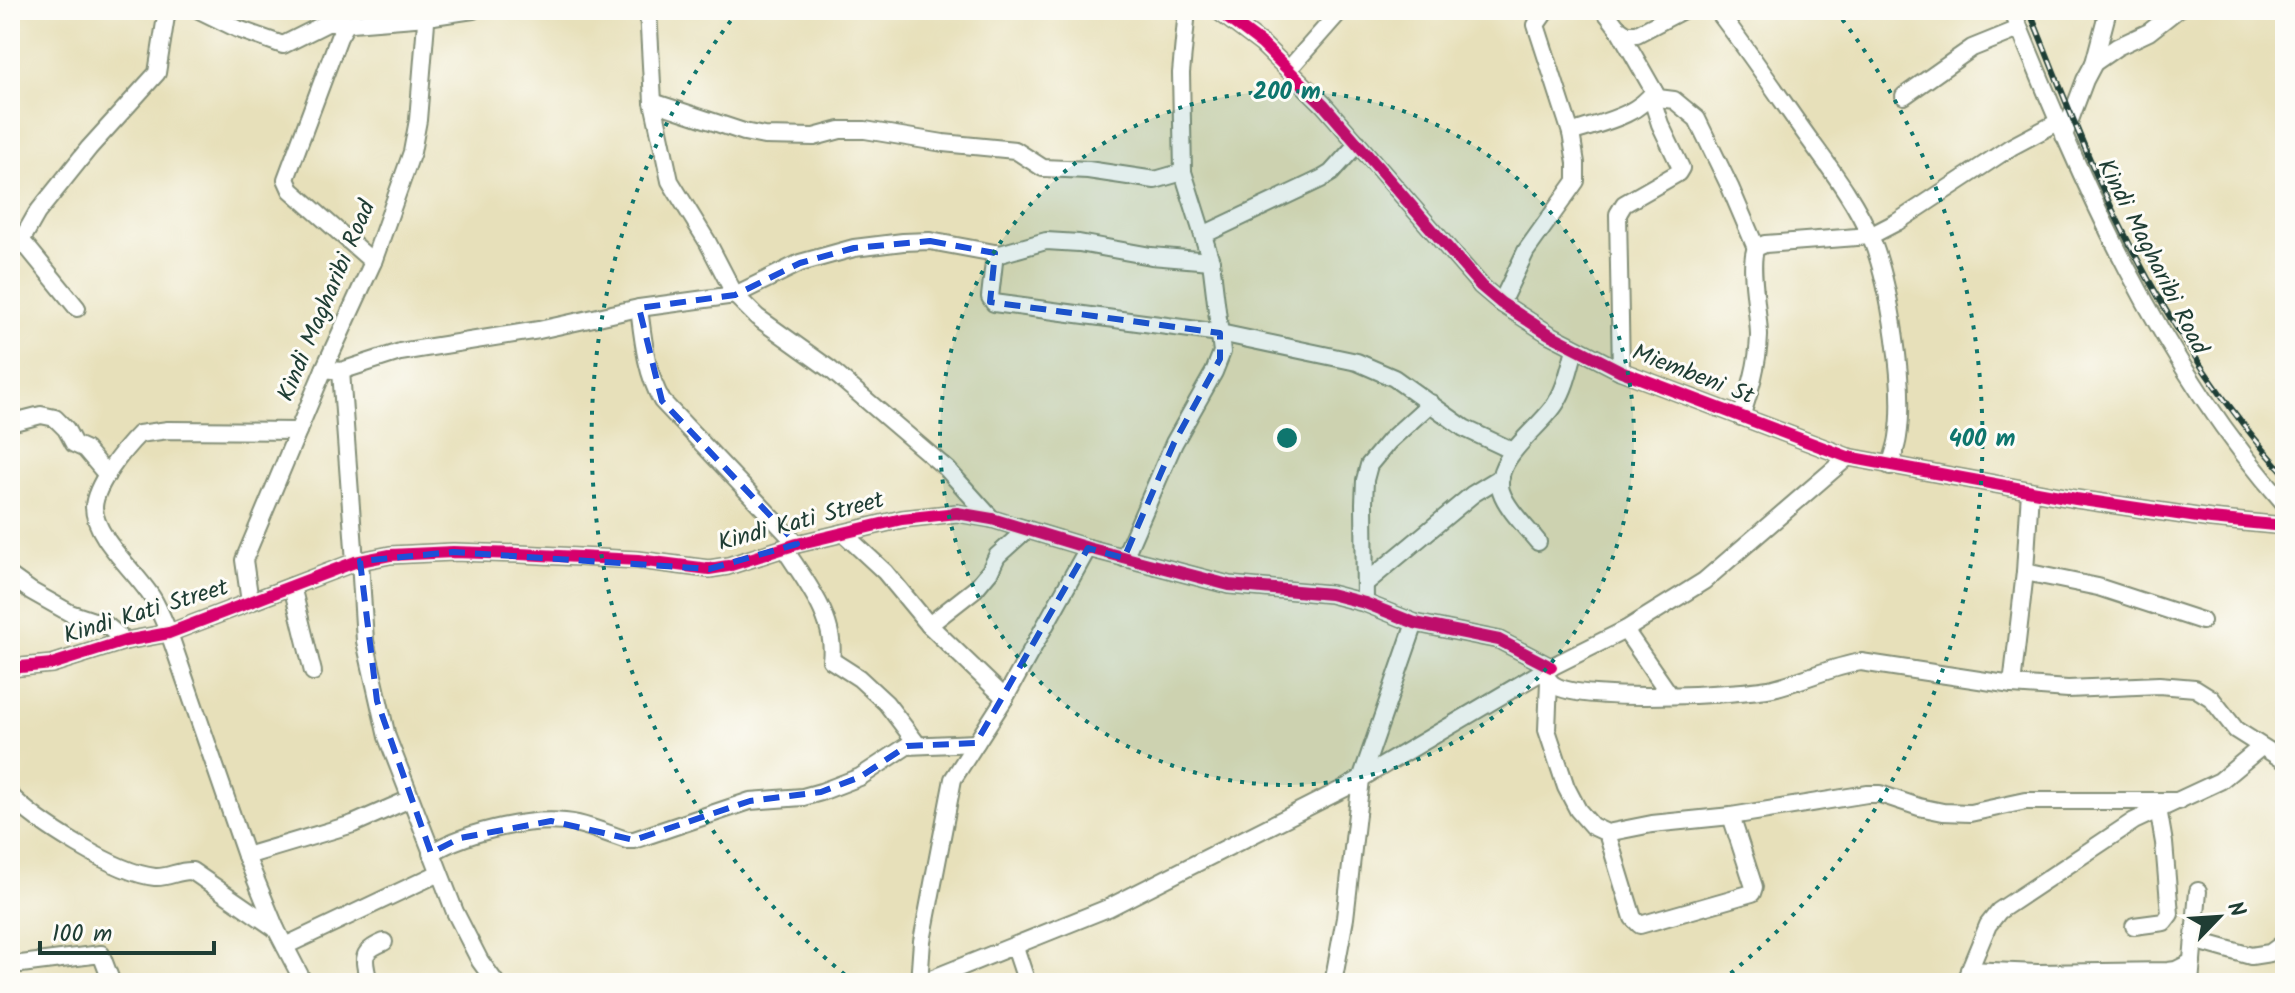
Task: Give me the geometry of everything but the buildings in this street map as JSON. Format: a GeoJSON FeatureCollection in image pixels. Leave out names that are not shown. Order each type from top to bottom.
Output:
{"type":"FeatureCollection","features":[{"type":"Feature","properties":{"kind":"street"},"geometry":{"type":"LineString","coordinates":[[77,308],[16,241],[89,148],[157,73],[167,10]]}},
{"type":"Feature","properties":{"kind":"street"},"geometry":{"type":"LineString","coordinates":[[199,10],[238,29],[283,45],[327,23],[355,18],[473,10]]}},
{"type":"Feature","properties":{"kind":"street"},"geometry":{"type":"LineString","coordinates":[[648,10],[653,102],[670,181],[707,241],[735,295],[757,317],[831,370],[947,469],[992,519]]}},
{"type":"Feature","properties":{"kind":"street"},"geometry":{"type":"LineString","coordinates":[[1124,558],[1174,443],[1220,359],[1222,344],[1211,261],[1183,172],[1181,73],[1187,10]]}},
{"type":"Feature","properties":{"kind":"street","name":"Miembeni St"},"geometry":{"type":"LineString","coordinates":[[1217,10],[1289,69],[1358,143],[1481,286],[1501,303],[1575,349],[1621,371],[1848,457],[2030,491],[2211,519],[2285,526]]}},
{"type":"Feature","properties":{"kind":"street"},"geometry":{"type":"LineString","coordinates":[[1289,69],[1341,10]]}},
{"type":"Feature","properties":{"kind":"street"},"geometry":{"type":"LineString","coordinates":[[1501,303],[1526,251],[1574,187],[1576,163],[1571,133],[1536,25],[1543,15],[1542,10]]}},
{"type":"Feature","properties":{"kind":"street"},"geometry":{"type":"LineString","coordinates":[[1604,10],[1618,28],[1653,94],[1660,124],[1681,168],[1678,173],[1624,204],[1618,214],[1621,371]]}},
{"type":"Feature","properties":{"kind":"street"},"geometry":{"type":"LineString","coordinates":[[1618,28],[1627,34],[1637,34],[1683,10]]}},
{"type":"Feature","properties":{"kind":"street"},"geometry":{"type":"LineString","coordinates":[[1717,10],[1833,172],[1870,236],[1895,340],[1898,370],[1898,437],[1890,466]]}},
{"type":"Feature","properties":{"kind":"street","name":"Kindi Magharibi Road"},"geometry":{"type":"LineString","coordinates":[[2012,10],[2061,129],[2136,285],[2180,365],[2223,430],[2285,504]]}},
{"type":"Feature","properties":{"kind":"street"},"geometry":{"type":"LineString","coordinates":[[1756,248],[1765,244],[1870,236],[2011,147],[2061,129],[2094,63],[2108,10]]}},
{"type":"Feature","properties":{"kind":"street"},"geometry":{"type":"LineString","coordinates":[[2094,63],[2149,32],[2177,10]]}},
{"type":"Feature","properties":{"kind":"street","name":"Kindi Magharibi Road"},"geometry":{"type":"LineString","coordinates":[[250,602],[244,560],[298,431],[332,370],[412,152],[418,120],[427,14]]}},
{"type":"Feature","properties":{"kind":"street"},"geometry":{"type":"LineString","coordinates":[[355,18],[339,37],[286,179],[291,190],[373,262]]}},
{"type":"Feature","properties":{"kind":"street"},"geometry":{"type":"LineString","coordinates":[[1904,96],[1972,48],[2019,29]]}},
{"type":"Feature","properties":{"kind":"street"},"geometry":{"type":"LineString","coordinates":[[1571,133],[1630,112],[1653,94]]}},
{"type":"Feature","properties":{"kind":"street"},"geometry":{"type":"LineString","coordinates":[[1653,94],[1683,105],[1697,119],[1756,248],[1752,264],[1758,304],[1757,361],[1741,417]]}},
{"type":"Feature","properties":{"kind":"street"},"geometry":{"type":"LineString","coordinates":[[653,102],[764,136],[814,137],[840,130],[865,130],[943,143],[1015,150],[1043,168],[1088,170],[1155,180],[1183,172]]}},
{"type":"Feature","properties":{"kind":"street"},"geometry":{"type":"LineString","coordinates":[[1203,235],[1321,179],[1331,173],[1358,143]]}},
{"type":"Feature","properties":{"kind":"street"},"geometry":{"type":"LineString","coordinates":[[496,983],[480,961],[455,912],[387,737],[365,641],[358,562],[332,370],[400,352],[539,330],[639,308],[735,295],[800,263],[854,248],[930,241],[1006,253],[1046,241],[1211,261]]}},
{"type":"Feature","properties":{"kind":"street"},"geometry":{"type":"LineString","coordinates":[[995,253],[990,297],[994,303],[1220,333],[1357,362],[1394,378],[1464,428],[1513,451]]}},
{"type":"Feature","properties":{"kind":"street"},"geometry":{"type":"LineString","coordinates":[[639,308],[645,353],[654,388],[662,401],[790,546],[831,632],[831,660],[859,678],[886,703],[918,745]]}},
{"type":"Feature","properties":{"kind":"street"},"geometry":{"type":"LineString","coordinates":[[1538,542],[1506,501],[1501,477],[1513,451],[1557,403],[1575,349]]}},
{"type":"Feature","properties":{"kind":"street"},"geometry":{"type":"LineString","coordinates":[[1365,603],[1364,503],[1369,465],[1389,441],[1431,403]]}},
{"type":"Feature","properties":{"kind":"street"},"geometry":{"type":"LineString","coordinates":[[10,423],[41,415],[55,418],[74,444],[85,449],[107,475]]}},
{"type":"Feature","properties":{"kind":"street"},"geometry":{"type":"LineString","coordinates":[[298,431],[147,432],[135,439],[107,475],[94,504],[95,516],[115,549],[153,598],[169,633],[246,856],[276,929],[304,983]]}},
{"type":"Feature","properties":{"kind":"street"},"geometry":{"type":"LineString","coordinates":[[1088,548],[1005,698],[962,763],[951,788],[922,941],[920,983],[1108,908],[1361,779],[1625,630],[1704,581],[1848,457]]}},
{"type":"Feature","properties":{"kind":"street"},"geometry":{"type":"LineString","coordinates":[[1367,582],[1473,494],[1501,477]]}},
{"type":"Feature","properties":{"kind":"street"},"geometry":{"type":"LineString","coordinates":[[2012,685],[2025,572],[2030,491]]}},
{"type":"Feature","properties":{"kind":"street","name":"Kindi Kati Street"},"geometry":{"type":"LineString","coordinates":[[10,668],[52,664],[125,641],[169,633],[358,562],[390,555],[453,552],[638,560],[709,569],[902,519],[957,513],[992,519],[1229,585],[1330,594],[1365,603],[1415,623],[1499,640],[1548,673],[1560,688],[1580,692],[1721,694],[1774,687],[1861,662],[2012,685],[2068,689],[2159,685],[2195,688],[2211,698],[2236,730],[2285,761]]}},
{"type":"Feature","properties":{"kind":"street"},"geometry":{"type":"LineString","coordinates":[[929,625],[975,589],[990,571],[997,556],[1027,529]]}},
{"type":"Feature","properties":{"kind":"street"},"geometry":{"type":"LineString","coordinates":[[843,533],[885,572],[929,625],[1005,698]]}},
{"type":"Feature","properties":{"kind":"street"},"geometry":{"type":"LineString","coordinates":[[2025,572],[2098,587],[2202,621]]}},
{"type":"Feature","properties":{"kind":"street"},"geometry":{"type":"LineString","coordinates":[[10,576],[70,613],[106,625],[125,641]]}},
{"type":"Feature","properties":{"kind":"street"},"geometry":{"type":"LineString","coordinates":[[292,586],[313,672]]}},
{"type":"Feature","properties":{"kind":"street"},"geometry":{"type":"LineString","coordinates":[[1333,983],[1345,918],[1361,779],[1415,623]]}},
{"type":"Feature","properties":{"kind":"street"},"geometry":{"type":"LineString","coordinates":[[1625,630],[1670,695]]}},
{"type":"Feature","properties":{"kind":"street"},"geometry":{"type":"LineString","coordinates":[[1548,673],[1547,730],[1566,787],[1592,826],[1607,833],[1867,794],[1880,794],[1943,812],[1970,813],[2026,801],[2179,801]]}},
{"type":"Feature","properties":{"kind":"street"},"geometry":{"type":"LineString","coordinates":[[431,853],[460,838],[551,821],[580,824],[634,840],[750,801],[803,797],[821,792],[860,777],[899,750],[918,745],[976,743]]}},
{"type":"Feature","properties":{"kind":"street"},"geometry":{"type":"LineString","coordinates":[[2192,962],[2168,971],[1966,976],[1988,925],[1999,911],[2158,808],[2220,781],[2261,747]]}},
{"type":"Feature","properties":{"kind":"street"},"geometry":{"type":"LineString","coordinates":[[10,795],[45,826],[137,872],[154,877],[192,871],[276,929]]}},
{"type":"Feature","properties":{"kind":"street"},"geometry":{"type":"LineString","coordinates":[[246,856],[353,824],[410,799]]}},
{"type":"Feature","properties":{"kind":"street"},"geometry":{"type":"LineString","coordinates":[[2134,926],[2164,922],[2170,914],[2158,808]]}},
{"type":"Feature","properties":{"kind":"street"},"geometry":{"type":"LineString","coordinates":[[1607,833],[1630,910],[1640,925],[1752,893],[1754,887],[1731,816]]}},
{"type":"Feature","properties":{"kind":"street"},"geometry":{"type":"LineString","coordinates":[[285,946],[439,873]]}},
{"type":"Feature","properties":{"kind":"street"},"geometry":{"type":"LineString","coordinates":[[2190,983],[2198,891]]}},
{"type":"Feature","properties":{"kind":"street"},"geometry":{"type":"LineString","coordinates":[[2194,940],[2251,956],[2270,953],[2285,942]]}},
{"type":"Feature","properties":{"kind":"street"},"geometry":{"type":"LineString","coordinates":[[369,983],[365,953],[368,948],[384,942]]}},
{"type":"Feature","properties":{"kind":"street"},"geometry":{"type":"LineString","coordinates":[[1015,947],[1027,983]]}},
{"type":"Feature","properties":{"kind":"street"},"geometry":{"type":"LineString","coordinates":[[21,964],[101,954],[112,983]]}},
{"type":"Feature","properties":{"kind":"highlighted area"},"geometry":{"type":"Polygon","coordinates":[[[930,241],[995,253],[990,302],[1220,333],[1220,359],[1174,443],[1124,558],[1088,548],[976,743],[907,746],[860,777],[821,792],[750,801],[634,840],[551,821],[460,838],[431,853],[377,701],[360,561],[453,552],[709,569],[797,544],[662,401],[639,308],[735,295],[800,263],[854,248],[930,241]]]}},
{"type":"Feature","properties":{"kind":"railway"},"geometry":{"type":"LineString","coordinates":[[2029,10],[2093,168],[2153,287],[2213,384],[2285,474]]}},
{"type":"Feature","properties":{"kind":"cycle path"},"geometry":{"type":"LineString","coordinates":[[1217,10],[1262,44],[1323,104],[1481,286],[1549,334],[1621,371],[1848,457],[2076,499],[2211,519],[2285,526]]}},
{"type":"Feature","properties":{"kind":"cycle path"},"geometry":{"type":"LineString","coordinates":[[10,668],[52,664],[125,641],[169,633],[355,562],[390,555],[453,552],[520,554],[638,560],[709,569],[902,519],[957,513],[992,519],[1229,585],[1330,594],[1365,603],[1415,623],[1499,640],[1551,667]]}}]}
